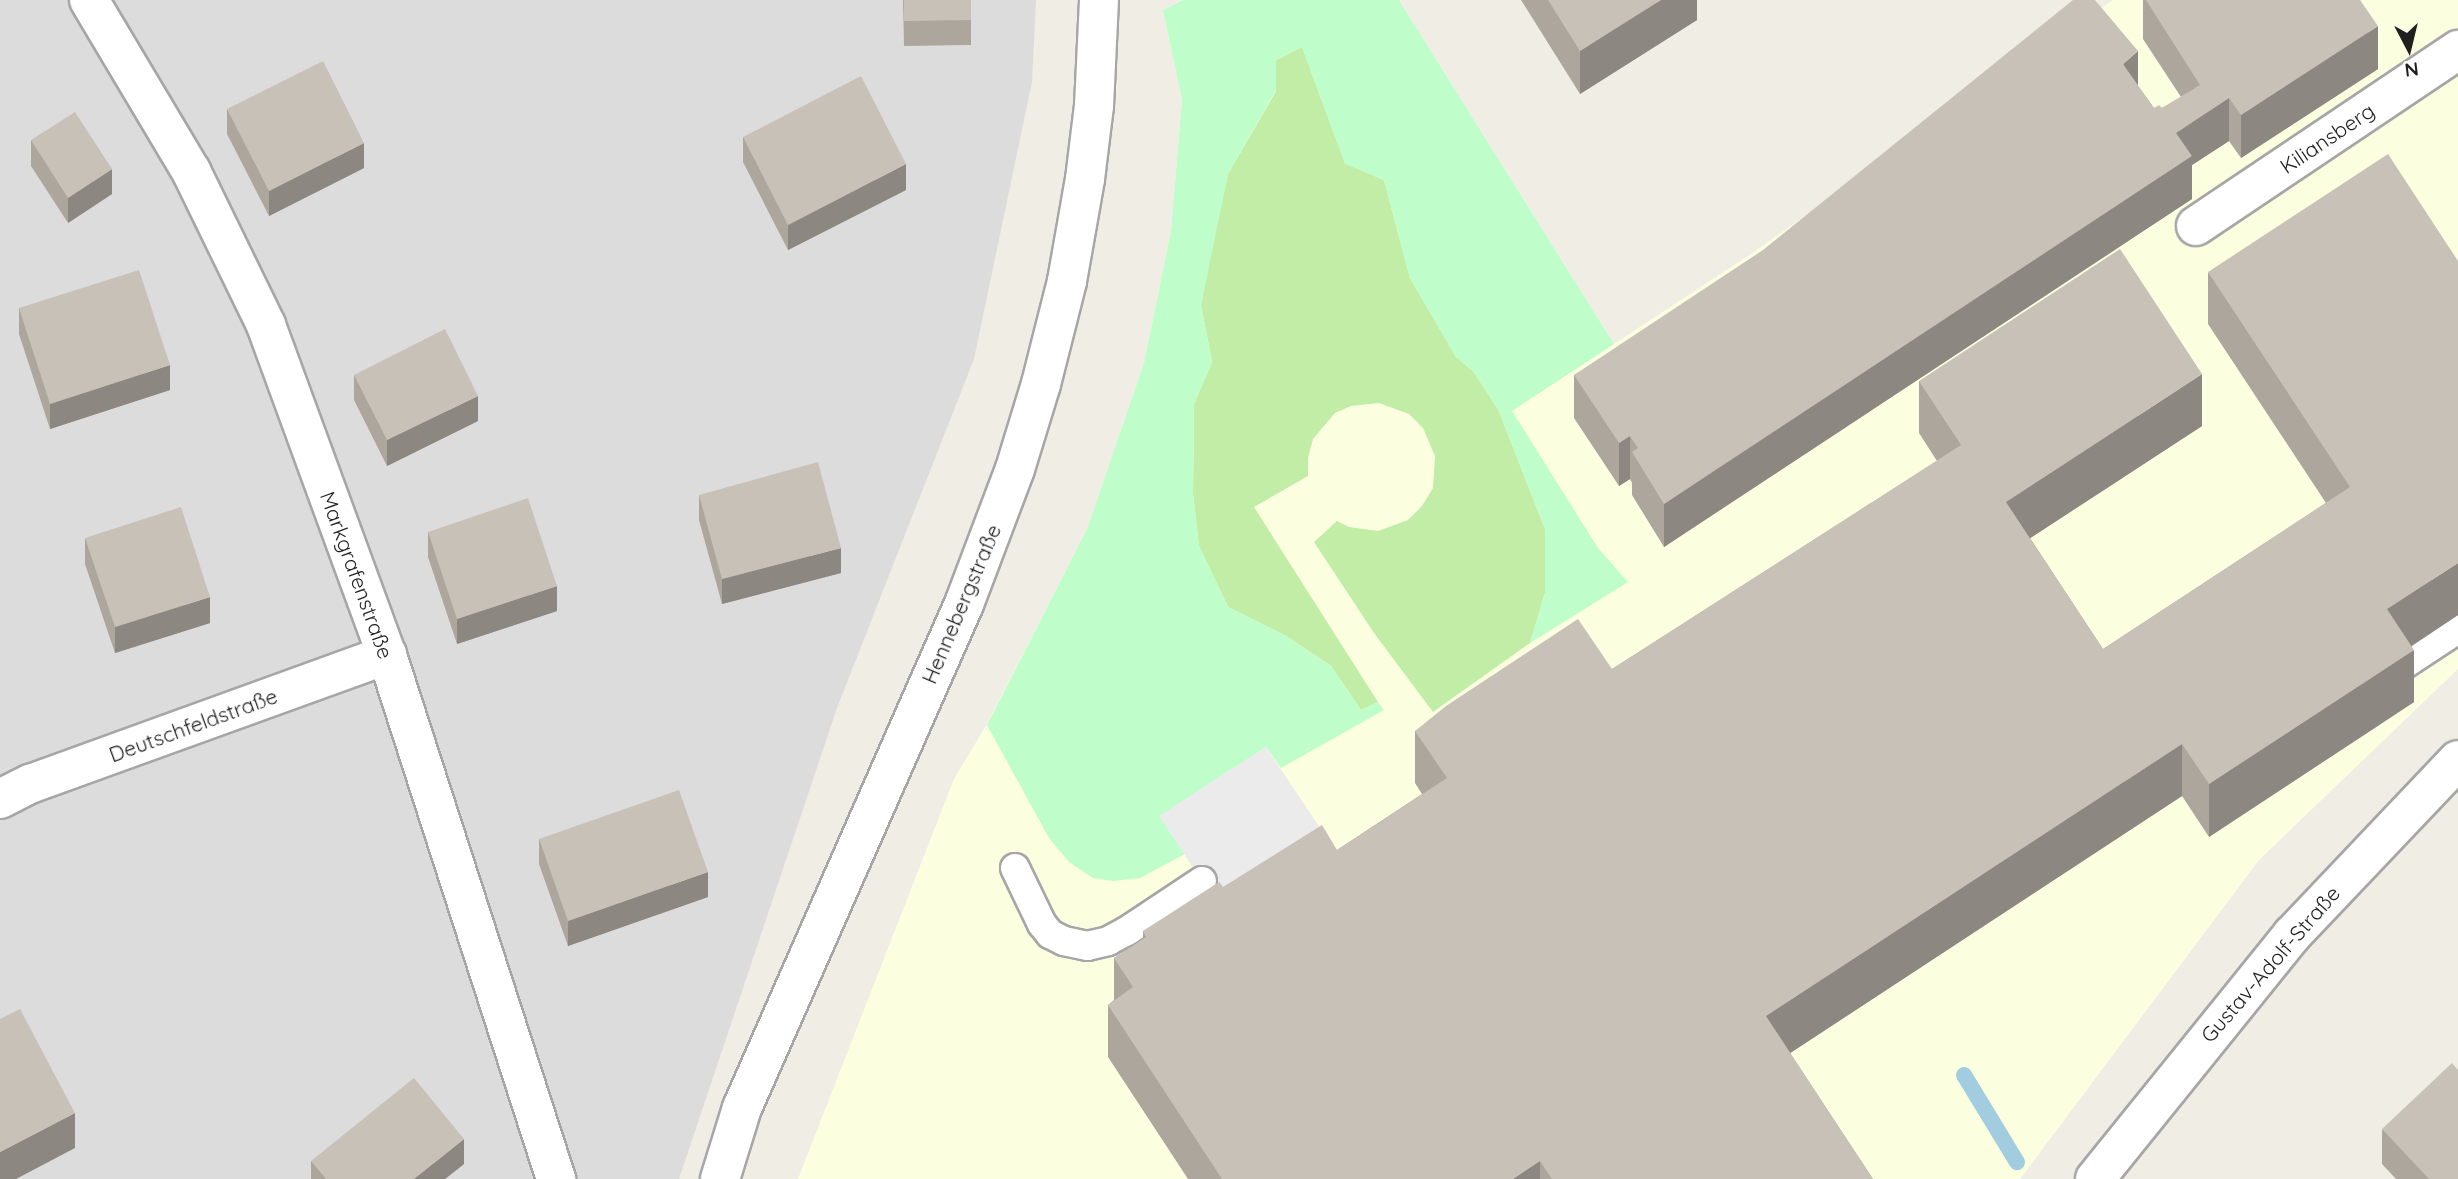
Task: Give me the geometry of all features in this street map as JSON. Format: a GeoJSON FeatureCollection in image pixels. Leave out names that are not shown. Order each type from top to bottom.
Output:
{"type":"FeatureCollection","features":[{"type":"Feature","properties":{"kind":"street","name":"Markgrafenstraße"},"geometry":{"type":"LineString","coordinates":[[89,0],[191,171],[266,325],[387,655],[556,1179]]}},
{"type":"Feature","properties":{"kind":"street","name":"Hennebergstraße"},"geometry":{"type":"LineString","coordinates":[[720,1179],[742,1108],[964,604],[1015,469],[1041,384],[1067,281],[1085,179],[1094,106],[1099,0]]}},
{"type":"Feature","properties":{"kind":"street","name":"Kiliansberg"},"geometry":{"type":"LineString","coordinates":[[2196,226],[2458,50]]}},
{"type":"Feature","properties":{"kind":"street","name":"Deutschfeldstraße"},"geometry":{"type":"LineString","coordinates":[[0,800],[30,784],[387,655]]}},
{"type":"Feature","properties":{"kind":"street","name":"Gustav-Adolf-Straße"},"geometry":{"type":"LineString","coordinates":[[2095,1179],[2292,935],[2458,760]]}},
{"type":"Feature","properties":{"kind":"lane"},"geometry":{"type":"LineString","coordinates":[[2394,671],[2458,629]]}},
{"type":"Feature","properties":{"kind":"lane"},"geometry":{"type":"LineString","coordinates":[[1015,868],[1049,934],[1064,941],[1087,946],[1108,941],[1202,881]]}},
{"type":"Feature","properties":{"kind":"shaded area"},"geometry":{"type":"Polygon","coordinates":[[[0,0],[1036,0],[1032,82],[974,359],[837,708],[679,1179],[0,1179],[0,0]]]}},
{"type":"Feature","properties":{"kind":"shaded area"},"geometry":{"type":"Polygon","coordinates":[[[1183,0],[1399,0],[1614,344],[1748,256],[2113,0],[2458,0],[2458,669],[2259,860],[2020,1179],[798,1179],[954,779],[987,724],[1087,529],[1144,363],[1171,231],[1182,100],[1163,10],[1183,0]]]}},
{"type":"Feature","properties":{"kind":"shaded area"},"geometry":{"type":"Polygon","coordinates":[[[1266,747],[1337,853],[1230,923],[1159,816],[1266,747]]]}},
{"type":"Feature","properties":{"kind":"green space"},"geometry":{"type":"Polygon","coordinates":[[[1183,0],[1399,0],[1614,344],[1512,411],[1598,548],[1628,582],[1530,643],[1545,593],[1545,529],[1498,409],[1473,371],[1456,357],[1410,278],[1384,180],[1345,164],[1302,47],[1276,60],[1276,90],[1228,174],[1201,305],[1212,362],[1194,404],[1193,494],[1199,545],[1228,607],[1286,636],[1331,666],[1361,710],[1378,702],[1384,710],[1281,768],[1266,747],[1160,816],[1185,854],[1140,878],[1113,881],[1093,878],[1069,862],[1049,838],[987,725],[1087,529],[1144,363],[1171,231],[1182,100],[1163,10],[1183,0]]]}},
{"type":"Feature","properties":{"kind":"green space"},"geometry":{"type":"Polygon","coordinates":[[[1302,47],[1345,163],[1384,180],[1410,278],[1456,357],[1473,371],[1498,409],[1545,529],[1545,593],[1530,643],[1433,712],[1374,633],[1314,542],[1337,521],[1349,527],[1378,531],[1408,520],[1422,506],[1433,488],[1435,456],[1423,428],[1409,414],[1379,403],[1351,406],[1335,413],[1313,439],[1308,458],[1308,476],[1254,507],[1378,702],[1361,710],[1331,666],[1286,636],[1228,607],[1199,546],[1193,494],[1194,404],[1212,362],[1201,305],[1214,238],[1228,174],[1276,91],[1276,60],[1302,47]]]}},
{"type":"Feature","properties":{"kind":"building"},"geometry":{"type":"Polygon","coordinates":[[[904,0],[971,0],[971,20],[904,21],[904,0]]]}},
{"type":"Feature","properties":{"kind":"building"},"geometry":{"type":"Polygon","coordinates":[[[1548,0],[1661,0],[1580,51],[1548,0]]]}},
{"type":"Feature","properties":{"kind":"building"},"geometry":{"type":"Polygon","coordinates":[[[2073,0],[2095,0],[2138,51],[2123,64],[2154,108],[2159,105],[2162,108],[2200,85],[2146,0],[2360,0],[2378,26],[2241,115],[2229,98],[2176,133],[2192,156],[1664,504],[1632,452],[1638,448],[1630,436],[1619,443],[1574,375],[1763,250],[2073,0]]]}},
{"type":"Feature","properties":{"kind":"building"},"geometry":{"type":"Polygon","coordinates":[[[323,61],[364,143],[269,191],[227,109],[323,61]]]}},
{"type":"Feature","properties":{"kind":"building"},"geometry":{"type":"Polygon","coordinates":[[[861,76],[906,164],[788,225],[743,137],[861,76]]]}},
{"type":"Feature","properties":{"kind":"building"},"geometry":{"type":"Polygon","coordinates":[[[75,112],[112,169],[68,198],[31,140],[75,112]]]}},
{"type":"Feature","properties":{"kind":"building"},"geometry":{"type":"Polygon","coordinates":[[[2388,154],[2458,261],[2458,563],[2387,609],[2414,650],[2209,784],[2182,744],[1766,1016],[1873,1179],[1552,1179],[1540,1161],[1513,1179],[1222,1179],[1108,1005],[1133,987],[1114,958],[1146,937],[1143,931],[1219,882],[1223,887],[1322,825],[1337,850],[1447,778],[1415,731],[1446,706],[1578,619],[1612,669],[1961,445],[1919,381],[2120,249],[2202,374],[2006,502],[2103,649],[2350,487],[2208,272],[2388,154]]]}},
{"type":"Feature","properties":{"kind":"building"},"geometry":{"type":"Polygon","coordinates":[[[139,270],[170,365],[50,404],[19,308],[139,270]]]}},
{"type":"Feature","properties":{"kind":"building"},"geometry":{"type":"Polygon","coordinates":[[[445,329],[478,396],[387,440],[354,375],[445,329]]]}},
{"type":"Feature","properties":{"kind":"building"},"geometry":{"type":"Polygon","coordinates":[[[818,462],[841,548],[722,579],[699,495],[818,462]]]}},
{"type":"Feature","properties":{"kind":"building"},"geometry":{"type":"Polygon","coordinates":[[[528,498],[557,586],[457,619],[428,532],[528,498]]]}},
{"type":"Feature","properties":{"kind":"building"},"geometry":{"type":"Polygon","coordinates":[[[181,507],[210,597],[115,627],[85,538],[181,507]]]}},
{"type":"Feature","properties":{"kind":"building"},"geometry":{"type":"Polygon","coordinates":[[[679,790],[708,872],[568,921],[539,839],[679,790]]]}},
{"type":"Feature","properties":{"kind":"building"},"geometry":{"type":"Polygon","coordinates":[[[20,1009],[75,1113],[0,1152],[0,1019],[20,1009]]]}},
{"type":"Feature","properties":{"kind":"building"},"geometry":{"type":"Polygon","coordinates":[[[2452,1063],[2458,1070],[2458,1179],[2429,1179],[2382,1129],[2452,1063]]]}},
{"type":"Feature","properties":{"kind":"building"},"geometry":{"type":"Polygon","coordinates":[[[414,1078],[464,1139],[414,1179],[326,1179],[311,1161],[414,1078]]]}},
{"type":"Feature","properties":{"kind":"waterway"},"geometry":{"type":"LineString","coordinates":[[1964,1075],[2017,1162]]}}]}
